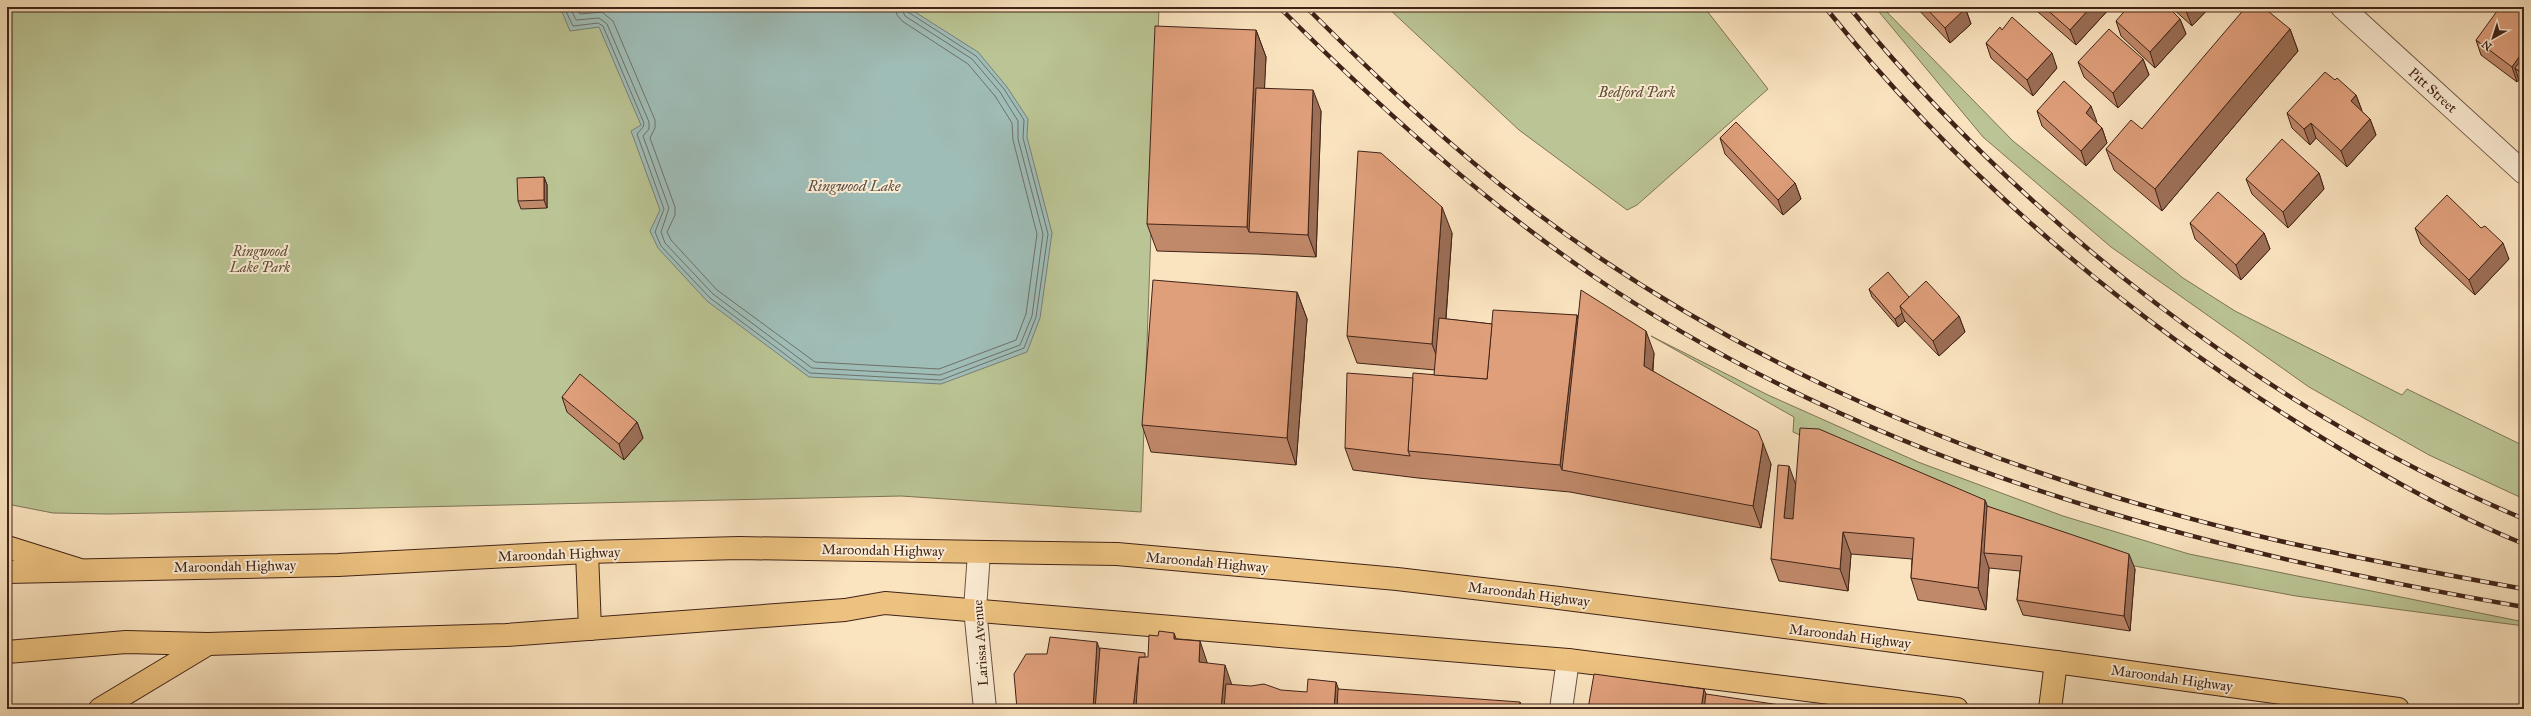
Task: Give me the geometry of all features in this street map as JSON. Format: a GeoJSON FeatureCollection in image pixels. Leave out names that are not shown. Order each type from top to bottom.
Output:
{"type":"FeatureCollection","features":[{"type":"Feature","properties":{"kind":"main road"},"geometry":{"type":"LineString","coordinates":[[7,547],[77,568]]}},
{"type":"Feature","properties":{"kind":"main road","name":"Maroondah Highway"},"geometry":{"type":"LineString","coordinates":[[7,572],[77,568],[338,565],[587,552],[747,548],[1117,554],[1397,579],[2056,662],[2398,709]]}},
{"type":"Feature","properties":{"kind":"main road"},"geometry":{"type":"LineString","coordinates":[[587,552],[590,629]]}},
{"type":"Feature","properties":{"kind":"main road"},"geometry":{"type":"LineString","coordinates":[[7,652],[126,642],[208,644],[506,635],[845,610],[885,603],[975,609],[1568,660],[1957,709]]}},
{"type":"Feature","properties":{"kind":"main road"},"geometry":{"type":"LineString","coordinates":[[100,709],[208,644]]}},
{"type":"Feature","properties":{"kind":"main road"},"geometry":{"type":"LineString","coordinates":[[2050,709],[2056,662]]}},
{"type":"Feature","properties":{"kind":"street","name":"Pitt Street"},"geometry":{"type":"LineString","coordinates":[[2342,7],[2524,173]]}},
{"type":"Feature","properties":{"kind":"street","name":"Larissa Avenue"},"geometry":{"type":"LineString","coordinates":[[979,552],[975,609],[985,709]]}},
{"type":"Feature","properties":{"kind":"street"},"geometry":{"type":"LineString","coordinates":[[1561,709],[1568,660]]}},
{"type":"Feature","properties":{"kind":"green space","name":"Ringwood Lake Park"},"geometry":{"type":"Polygon","coordinates":[[[7,7],[1159,7],[1141,512],[901,496],[109,514],[53,513],[7,504],[7,7]]]}},
{"type":"Feature","properties":{"kind":"green space","name":"Bedford Park"},"geometry":{"type":"Polygon","coordinates":[[[1387,7],[1704,7],[1768,89],[1637,205],[1627,210],[1519,130],[1387,7]]]}},
{"type":"Feature","properties":{"kind":"green space"},"geometry":{"type":"Polygon","coordinates":[[[1875,7],[1882,7],[2013,141],[2183,278],[2235,311],[2402,395],[2407,389],[2524,446],[2524,499],[2429,455],[2309,387],[2111,247],[1983,137],[1875,7]]]}},
{"type":"Feature","properties":{"kind":"green space"},"geometry":{"type":"Polygon","coordinates":[[[1651,336],[1768,395],[1918,462],[2063,516],[2189,554],[2524,622],[2524,626],[2296,596],[2129,565],[1957,504],[1793,432],[1794,417],[1651,336]]]}},
{"type":"Feature","properties":{"kind":"water","name":"Ringwood Lake"},"geometry":{"type":"Polygon","coordinates":[[[560,7],[907,7],[978,52],[1007,87],[1028,119],[1027,137],[1052,233],[1040,318],[1027,352],[941,384],[809,377],[707,301],[658,248],[650,231],[660,210],[631,131],[641,125],[599,27],[570,31],[560,7]]]}},
{"type":"Feature","properties":{"kind":"building"},"geometry":{"type":"Polygon","coordinates":[[[1925,7],[1964,7],[1966,8],[1945,28],[1925,7]]]}},
{"type":"Feature","properties":{"kind":"building"},"geometry":{"type":"Polygon","coordinates":[[[2044,7],[2091,7],[2070,30],[2044,7]]]}},
{"type":"Feature","properties":{"kind":"building"},"geometry":{"type":"Polygon","coordinates":[[[2128,7],[2168,7],[2180,19],[2150,52],[2116,21],[2128,7]]]}},
{"type":"Feature","properties":{"kind":"building"},"geometry":{"type":"Polygon","coordinates":[[[2182,7],[2190,7],[2186,11],[2182,7]]]}},
{"type":"Feature","properties":{"kind":"building"},"geometry":{"type":"Polygon","coordinates":[[[2246,7],[2263,7],[2290,29],[2155,189],[2106,149],[2131,120],[2142,129],[2246,7]]]}},
{"type":"Feature","properties":{"kind":"building"},"geometry":{"type":"Polygon","coordinates":[[[2500,7],[2524,7],[2524,50],[2512,67],[2476,40],[2500,7]]]}},
{"type":"Feature","properties":{"kind":"building"},"geometry":{"type":"Polygon","coordinates":[[[2012,17],[2052,53],[2027,80],[1986,43],[2000,27],[2002,30],[2012,17]]]}},
{"type":"Feature","properties":{"kind":"building"},"geometry":{"type":"Polygon","coordinates":[[[1155,26],[1256,30],[1247,227],[1147,224],[1155,26]]]}},
{"type":"Feature","properties":{"kind":"building"},"geometry":{"type":"Polygon","coordinates":[[[2109,29],[2143,59],[2113,93],[2078,62],[2109,29]]]}},
{"type":"Feature","properties":{"kind":"building"},"geometry":{"type":"Polygon","coordinates":[[[2524,56],[2524,75],[2515,68],[2524,56]]]}},
{"type":"Feature","properties":{"kind":"building"},"geometry":{"type":"Polygon","coordinates":[[[2325,72],[2335,80],[2337,78],[2356,95],[2351,101],[2370,119],[2341,151],[2311,123],[2304,129],[2287,113],[2325,72]]]}},
{"type":"Feature","properties":{"kind":"building"},"geometry":{"type":"Polygon","coordinates":[[[2064,81],[2091,106],[2086,113],[2102,128],[2081,151],[2037,111],[2064,81]]]}},
{"type":"Feature","properties":{"kind":"building"},"geometry":{"type":"Polygon","coordinates":[[[1256,88],[1313,90],[1308,235],[1249,232],[1256,88]]]}},
{"type":"Feature","properties":{"kind":"building"},"geometry":{"type":"Polygon","coordinates":[[[1736,122],[1795,183],[1778,200],[1720,138],[1736,122]]]}},
{"type":"Feature","properties":{"kind":"building"},"geometry":{"type":"Polygon","coordinates":[[[2282,139],[2319,173],[2283,212],[2246,179],[2282,139]]]}},
{"type":"Feature","properties":{"kind":"building"},"geometry":{"type":"Polygon","coordinates":[[[1358,151],[1381,153],[1442,207],[1432,344],[1347,336],[1358,151]]]}},
{"type":"Feature","properties":{"kind":"building"},"geometry":{"type":"Polygon","coordinates":[[[544,177],[544,200],[518,201],[517,178],[544,177]]]}},
{"type":"Feature","properties":{"kind":"building"},"geometry":{"type":"Polygon","coordinates":[[[2218,192],[2264,233],[2236,265],[2190,223],[2218,192]]]}},
{"type":"Feature","properties":{"kind":"building"},"geometry":{"type":"Polygon","coordinates":[[[2447,195],[2481,228],[2485,226],[2503,243],[2469,280],[2415,228],[2447,195]]]}},
{"type":"Feature","properties":{"kind":"building"},"geometry":{"type":"Polygon","coordinates":[[[1888,272],[1909,297],[1900,306],[1902,313],[1895,319],[1869,289],[1888,272]]]}},
{"type":"Feature","properties":{"kind":"building"},"geometry":{"type":"Polygon","coordinates":[[[1153,280],[1297,292],[1287,438],[1142,425],[1153,280]]]}},
{"type":"Feature","properties":{"kind":"building"},"geometry":{"type":"Polygon","coordinates":[[[1926,281],[1959,316],[1933,341],[1900,306],[1926,281]]]}},
{"type":"Feature","properties":{"kind":"building"},"geometry":{"type":"Polygon","coordinates":[[[1581,290],[1646,331],[1644,366],[1758,431],[1763,443],[1753,506],[1562,470],[1581,290]]]}},
{"type":"Feature","properties":{"kind":"building"},"geometry":{"type":"Polygon","coordinates":[[[1493,310],[1577,315],[1560,465],[1408,451],[1413,373],[1487,379],[1493,310]]]}},
{"type":"Feature","properties":{"kind":"building"},"geometry":{"type":"Polygon","coordinates":[[[1439,318],[1492,324],[1487,379],[1434,375],[1439,318]]]}},
{"type":"Feature","properties":{"kind":"building"},"geometry":{"type":"Polygon","coordinates":[[[1347,373],[1413,378],[1408,451],[1410,456],[1345,448],[1347,373]]]}},
{"type":"Feature","properties":{"kind":"building"},"geometry":{"type":"Polygon","coordinates":[[[580,374],[637,422],[619,444],[562,397],[580,374]]]}},
{"type":"Feature","properties":{"kind":"building"},"geometry":{"type":"Polygon","coordinates":[[[1800,428],[1819,429],[1985,500],[1978,588],[1911,578],[1914,538],[1843,532],[1840,569],[1771,559],[1778,465],[1789,466],[1784,518],[1793,519],[1800,428]]]}},
{"type":"Feature","properties":{"kind":"building"},"geometry":{"type":"Polygon","coordinates":[[[1987,506],[2129,554],[2124,616],[2017,600],[2022,556],[1984,553],[1987,506]]]}},
{"type":"Feature","properties":{"kind":"building"},"geometry":{"type":"Polygon","coordinates":[[[1159,631],[1174,633],[1174,639],[1200,641],[1199,662],[1225,665],[1221,709],[1136,709],[1139,657],[1148,657],[1149,635],[1158,636],[1159,631]]]}},
{"type":"Feature","properties":{"kind":"building"},"geometry":{"type":"Polygon","coordinates":[[[1050,637],[1097,642],[1093,709],[1017,709],[1014,674],[1026,654],[1047,654],[1050,637]]]}},
{"type":"Feature","properties":{"kind":"building"},"geometry":{"type":"Polygon","coordinates":[[[1100,648],[1145,653],[1145,657],[1139,657],[1133,709],[1095,709],[1100,648]]]}},
{"type":"Feature","properties":{"kind":"building"},"geometry":{"type":"Polygon","coordinates":[[[1594,674],[1704,689],[1701,709],[1588,709],[1594,674]]]}},
{"type":"Feature","properties":{"kind":"building"},"geometry":{"type":"Polygon","coordinates":[[[1308,679],[1336,682],[1334,709],[1224,709],[1226,684],[1251,686],[1264,684],[1281,690],[1307,692],[1308,679]]]}},
{"type":"Feature","properties":{"kind":"building"},"geometry":{"type":"Polygon","coordinates":[[[1338,689],[1520,702],[1519,709],[1337,709],[1338,689]]]}},
{"type":"Feature","properties":{"kind":"building"},"geometry":{"type":"Polygon","coordinates":[[[1706,694],[1807,709],[1704,709],[1706,694]]]}},
{"type":"Feature","properties":{"kind":"railway"},"geometry":{"type":"LineString","coordinates":[[1279,7],[1353,79],[1428,148],[1507,213],[1548,244],[1590,274],[1696,340],[1807,398],[1921,448],[2039,490],[2158,527],[2279,558],[2402,584],[2524,607]]}},
{"type":"Feature","properties":{"kind":"railway"},"geometry":{"type":"LineString","coordinates":[[1306,7],[1361,61],[1447,141],[1538,214],[1622,272],[1709,325],[1799,373],[1892,416],[1987,454],[2083,487],[2181,516],[2280,541],[2524,589]]}},
{"type":"Feature","properties":{"kind":"railway"},"geometry":{"type":"LineString","coordinates":[[1825,7],[1877,69],[1932,129],[2050,240],[2112,291],[2176,340],[2243,387],[2311,431],[2415,492],[2469,520],[2524,544]]}},
{"type":"Feature","properties":{"kind":"railway"},"geometry":{"type":"LineString","coordinates":[[1849,7],[1918,87],[1993,163],[2072,235],[2156,304],[2244,366],[2335,424],[2428,475],[2524,519]]}}]}
